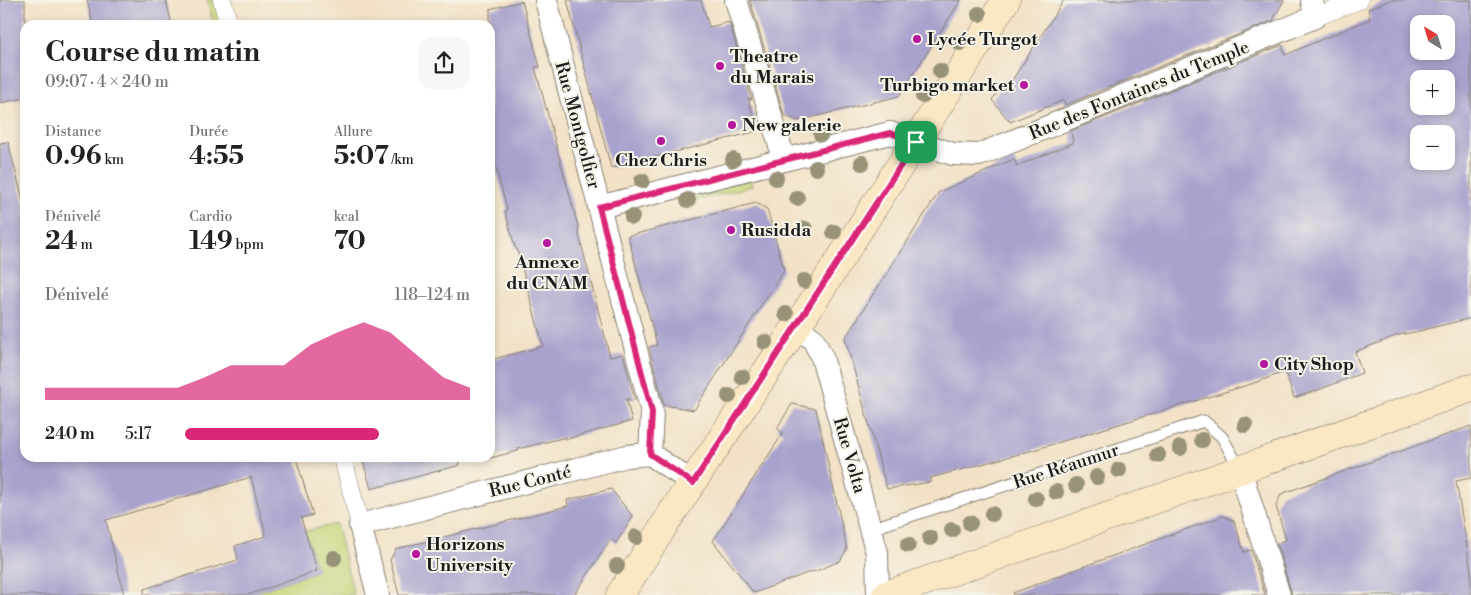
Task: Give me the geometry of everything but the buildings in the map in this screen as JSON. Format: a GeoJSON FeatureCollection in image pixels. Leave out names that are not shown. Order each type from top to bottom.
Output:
{"type":"FeatureCollection","features":[{"type":"Feature","properties":{"kind":"main road"},"geometry":{"type":"LineString","coordinates":[[620,595],[796,327],[1006,0]]}},
{"type":"Feature","properties":{"kind":"main road"},"geometry":{"type":"LineString","coordinates":[[886,595],[1471,388]]}},
{"type":"Feature","properties":{"kind":"street"},"geometry":{"type":"LineString","coordinates":[[222,0],[228,20]]}},
{"type":"Feature","properties":{"kind":"street","name":"Rue Montgolfier"},"geometry":{"type":"LineString","coordinates":[[546,0],[652,412],[650,454]]}},
{"type":"Feature","properties":{"kind":"street"},"geometry":{"type":"LineString","coordinates":[[736,0],[784,159]]}},
{"type":"Feature","properties":{"kind":"street","name":"Rue des Fontaines du Temple"},"geometry":{"type":"LineString","coordinates":[[599,207],[890,133],[953,154],[979,155],[1314,8],[1359,0]]}},
{"type":"Feature","properties":{"kind":"street","name":"Rue Volta"},"geometry":{"type":"LineString","coordinates":[[796,327],[813,339],[822,356],[877,553],[878,595]]}},
{"type":"Feature","properties":{"kind":"street"},"geometry":{"type":"LineString","coordinates":[[650,454],[693,483]]}},
{"type":"Feature","properties":{"kind":"street","name":"Rue Conté"},"geometry":{"type":"LineString","coordinates":[[360,525],[627,456],[650,454]]}},
{"type":"Feature","properties":{"kind":"street"},"geometry":{"type":"LineString","coordinates":[[344,462],[378,595]]}},
{"type":"Feature","properties":{"kind":"street"},"geometry":{"type":"LineString","coordinates":[[1240,470],[1279,595]]}},
{"type":"Feature","properties":{"kind":"lane","name":"Rue Réaumur"},"geometry":{"type":"LineString","coordinates":[[870,529],[1204,422],[1222,437],[1240,470]]}},
{"type":"Feature","properties":{"kind":"green space"},"geometry":{"type":"Polygon","coordinates":[[[207,0],[219,0],[225,20],[213,20],[207,0]]]}},
{"type":"Feature","properties":{"kind":"green space"},"geometry":{"type":"Polygon","coordinates":[[[750,179],[752,186],[691,202],[689,195],[750,179]]]}},
{"type":"Feature","properties":{"kind":"green space"},"geometry":{"type":"Polygon","coordinates":[[[336,524],[354,595],[248,595],[317,571],[305,531],[336,524]]]}},
{"type":"Feature","properties":{"kind":"place","name":"Lycée Turgot"},"geometry":{"type":"Point","coordinates":[917,39]}},
{"type":"Feature","properties":{"kind":"place","name":"Theatre du Marais"},"geometry":{"type":"Point","coordinates":[720,66]}},
{"type":"Feature","properties":{"kind":"place","name":"Turbigo market"},"geometry":{"type":"Point","coordinates":[1024,85]}},
{"type":"Feature","properties":{"kind":"place","name":"New galerie"},"geometry":{"type":"Point","coordinates":[732,125]}},
{"type":"Feature","properties":{"kind":"place","name":"Chez Chris"},"geometry":{"type":"Point","coordinates":[661,141]}},
{"type":"Feature","properties":{"kind":"place","name":"Rusidda"},"geometry":{"type":"Point","coordinates":[731,230]}},
{"type":"Feature","properties":{"kind":"place","name":"Annexe du CNAM"},"geometry":{"type":"Point","coordinates":[547,243]}},
{"type":"Feature","properties":{"kind":"place","name":"City Shop"},"geometry":{"type":"Point","coordinates":[1264,364]}},
{"type":"Feature","properties":{"kind":"place","name":"Horizons University"},"geometry":{"type":"Point","coordinates":[416,554]}},
{"type":"Feature","properties":{"kind":"route"},"geometry":{"type":"LineString","coordinates":[[890,133],[916,142],[693,483],[650,454],[652,412],[599,207],[890,133]]}}]}
